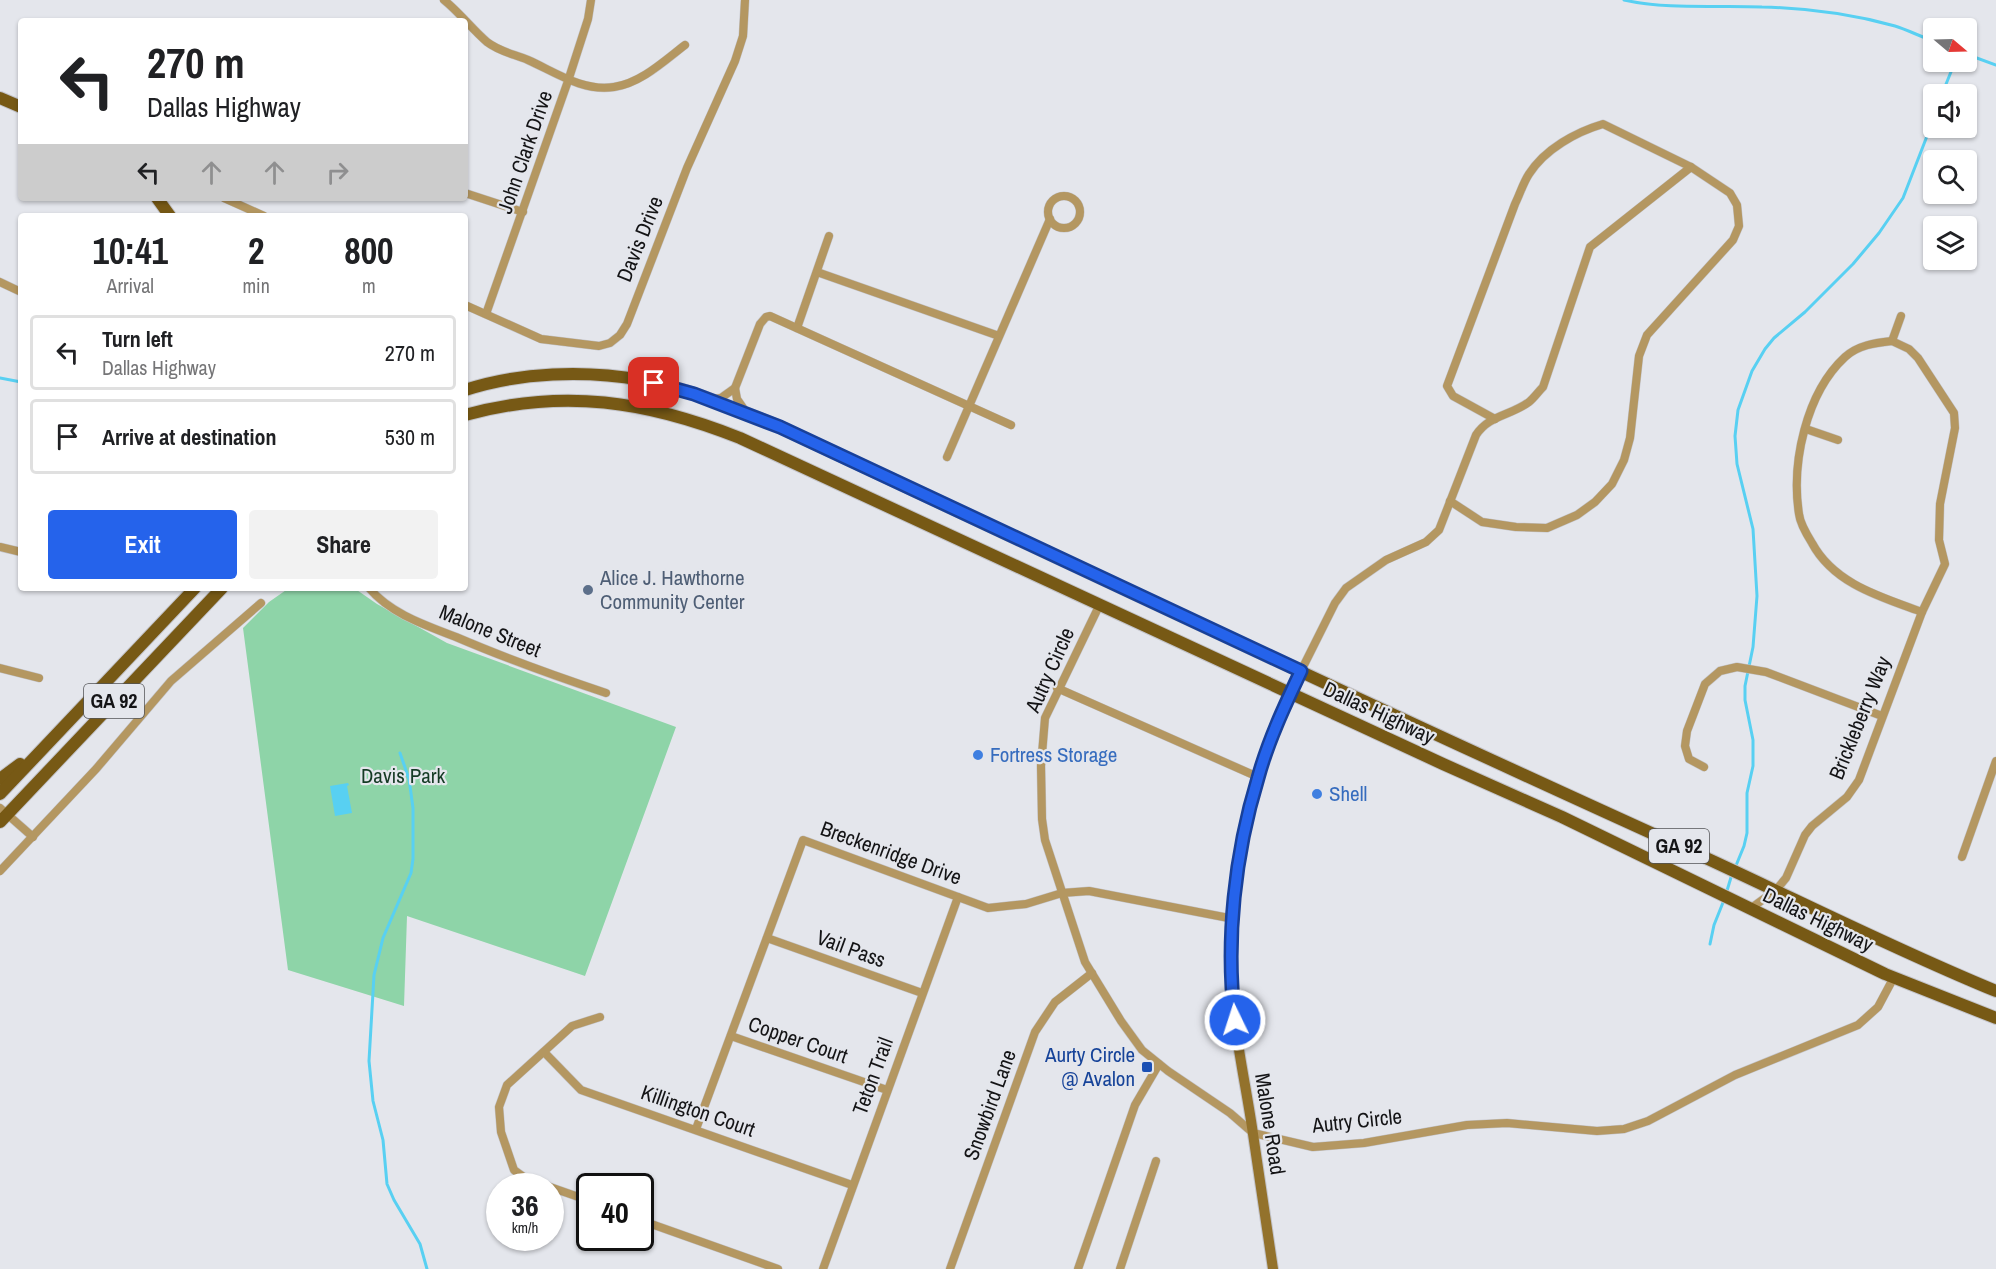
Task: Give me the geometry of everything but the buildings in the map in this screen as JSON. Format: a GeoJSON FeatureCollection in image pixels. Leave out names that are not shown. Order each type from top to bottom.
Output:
{"type":"FeatureCollection","features":[{"type":"Feature","properties":{"kind":"main road"},"geometry":{"type":"LineString","coordinates":[[0,98],[18,106]]}},
{"type":"Feature","properties":{"kind":"main road","name":"Dallas Highway"},"geometry":{"type":"LineString","coordinates":[[468,389],[508,380],[582,375],[641,380],[710,399],[780,427],[1776,890],[1927,963],[1996,991]]}},
{"type":"Feature","properties":{"kind":"main road","name":"Dallas Highway"},"geometry":{"type":"LineString","coordinates":[[468,414],[525,402],[577,399],[679,416],[740,438],[1290,694],[1562,817],[1894,977],[1996,1018]]}},
{"type":"Feature","properties":{"kind":"main road","name":"GA 92"},"geometry":{"type":"LineString","coordinates":[[0,794],[192,591]]}},
{"type":"Feature","properties":{"kind":"main road","name":"GA 92"},"geometry":{"type":"LineString","coordinates":[[2,814],[219,591]]}},
{"type":"Feature","properties":{"kind":"main road"},"geometry":{"type":"LineString","coordinates":[[0,779],[48,743]]}},
{"type":"Feature","properties":{"kind":"street"},"geometry":{"type":"LineString","coordinates":[[444,0],[462,18]]}},
{"type":"Feature","properties":{"kind":"street","name":"John Clark Drive"},"geometry":{"type":"LineString","coordinates":[[486,314],[568,81],[588,19],[591,0]]}},
{"type":"Feature","properties":{"kind":"street","name":"Davis Drive"},"geometry":{"type":"LineString","coordinates":[[468,306],[529,335],[550,340],[599,346],[610,343],[620,335],[627,324],[687,168],[735,61],[742,36],[745,0]]}},
{"type":"Feature","properties":{"kind":"street"},"geometry":{"type":"LineString","coordinates":[[468,23],[487,42],[506,54],[526,60],[568,81],[613,88],[632,82],[685,45]]}},
{"type":"Feature","properties":{"kind":"street"},"geometry":{"type":"LineString","coordinates":[[1450,501],[1482,522],[1516,527],[1547,528],[1578,515],[1595,502],[1612,484],[1624,460],[1630,438],[1639,356],[1647,334],[1733,240],[1739,226],[1737,205],[1731,193],[1691,167],[1603,124],[1559,145],[1539,160],[1528,175],[1515,204],[1446,386],[1454,396],[1495,419]]}},
{"type":"Feature","properties":{"kind":"street"},"geometry":{"type":"LineString","coordinates":[[1301,671],[1335,603],[1346,588],[1386,560],[1426,542],[1438,530],[1476,435],[1483,424],[1530,401],[1543,387],[1590,247],[1691,167]]}},
{"type":"Feature","properties":{"kind":"street"},"geometry":{"type":"LineString","coordinates":[[468,194],[523,212]]}},
{"type":"Feature","properties":{"kind":"street"},"geometry":{"type":"LineString","coordinates":[[947,457],[1050,219],[1051,203],[1058,197],[1068,197],[1073,199],[1079,207],[1080,212],[1076,221],[1068,227],[1057,226],[1050,219]]}},
{"type":"Feature","properties":{"kind":"street"},"geometry":{"type":"LineString","coordinates":[[231,201],[257,213]]}},
{"type":"Feature","properties":{"kind":"street"},"geometry":{"type":"LineString","coordinates":[[797,328],[830,236]]}},
{"type":"Feature","properties":{"kind":"street"},"geometry":{"type":"LineString","coordinates":[[817,272],[999,336]]}},
{"type":"Feature","properties":{"kind":"street"},"geometry":{"type":"LineString","coordinates":[[0,282],[18,291]]}},
{"type":"Feature","properties":{"kind":"street"},"geometry":{"type":"LineString","coordinates":[[747,414],[736,399],[735,388],[760,324],[770,316],[1011,425]]}},
{"type":"Feature","properties":{"kind":"street"},"geometry":{"type":"LineString","coordinates":[[1900,316],[1892,341],[1866,344],[1846,355],[1815,398],[1797,461],[1799,516],[1812,545],[1833,569],[1855,586],[1922,612]]}},
{"type":"Feature","properties":{"kind":"street","name":"Brickleberry Way"},"geometry":{"type":"LineString","coordinates":[[1750,909],[1776,890],[1786,878],[1812,826],[1847,797],[1859,780],[1922,612],[1946,564],[1939,540],[1940,504],[1955,428],[1954,413],[1918,358],[1909,349],[1892,341]]}},
{"type":"Feature","properties":{"kind":"street"},"geometry":{"type":"LineString","coordinates":[[710,399],[721,398],[735,388]]}},
{"type":"Feature","properties":{"kind":"street"},"geometry":{"type":"LineString","coordinates":[[1806,429],[1838,440]]}},
{"type":"Feature","properties":{"kind":"street"},"geometry":{"type":"LineString","coordinates":[[0,547],[18,551]]}},
{"type":"Feature","properties":{"kind":"street","name":"Malone Street"},"geometry":{"type":"LineString","coordinates":[[372,591],[387,605],[415,620],[505,658],[606,693]]}},
{"type":"Feature","properties":{"kind":"street"},"geometry":{"type":"LineString","coordinates":[[0,872],[135,725],[171,681],[261,603]]}},
{"type":"Feature","properties":{"kind":"street","name":"Autry Circle"},"geometry":{"type":"LineString","coordinates":[[1100,604],[1057,688],[1045,718],[1041,766],[1042,819],[1045,840],[1085,962],[1121,1021],[1142,1050],[1230,1113],[1253,1133],[1313,1147],[1364,1143],[1467,1125],[1507,1123],[1597,1131],[1624,1130],[1648,1121],[1735,1074],[1858,1025],[1878,1006],[1894,977]]}},
{"type":"Feature","properties":{"kind":"street"},"geometry":{"type":"LineString","coordinates":[[1704,767],[1689,759],[1684,746],[1687,731],[1705,684],[1720,671],[1737,667],[1766,672],[1882,716]]}},
{"type":"Feature","properties":{"kind":"street"},"geometry":{"type":"LineString","coordinates":[[0,668],[39,678]]}},
{"type":"Feature","properties":{"kind":"street","name":"Malone Road"},"geometry":{"type":"LineString","coordinates":[[1273,1269],[1233,1003],[1234,919],[1236,882],[1243,834],[1258,777],[1301,671]]}},
{"type":"Feature","properties":{"kind":"street"},"geometry":{"type":"LineString","coordinates":[[1057,688],[1258,777]]}},
{"type":"Feature","properties":{"kind":"street"},"geometry":{"type":"LineString","coordinates":[[1962,856],[1994,777],[1996,761]]}},
{"type":"Feature","properties":{"kind":"street"},"geometry":{"type":"LineString","coordinates":[[2,814],[33,837]]}},
{"type":"Feature","properties":{"kind":"street","name":"Breckenridge Drive"},"geometry":{"type":"LineString","coordinates":[[696,1129],[803,840],[988,908],[1026,904],[1062,893],[1089,891],[1234,919]]}},
{"type":"Feature","properties":{"kind":"street","name":"Teton Trail"},"geometry":{"type":"LineString","coordinates":[[823,1269],[958,897]]}},
{"type":"Feature","properties":{"kind":"street","name":"Vail Pass"},"geometry":{"type":"LineString","coordinates":[[767,938],[922,993]]}},
{"type":"Feature","properties":{"kind":"street","name":"Snowbird Lane"},"geometry":{"type":"LineString","coordinates":[[950,1269],[1035,1032],[1055,1002],[1092,973]]}},
{"type":"Feature","properties":{"kind":"street"},"geometry":{"type":"LineString","coordinates":[[518,1173],[514,1170],[501,1132],[499,1107],[507,1085],[572,1026],[600,1017]]}},
{"type":"Feature","properties":{"kind":"street","name":"Copper Court"},"geometry":{"type":"LineString","coordinates":[[731,1036],[887,1090]]}},
{"type":"Feature","properties":{"kind":"street","name":"Killington Court"},"geometry":{"type":"LineString","coordinates":[[544,1052],[581,1090],[852,1185]]}},
{"type":"Feature","properties":{"kind":"street"},"geometry":{"type":"LineString","coordinates":[[1078,1269],[1135,1105],[1159,1064]]}},
{"type":"Feature","properties":{"kind":"street"},"geometry":{"type":"LineString","coordinates":[[1120,1269],[1156,1161]]}},
{"type":"Feature","properties":{"kind":"street"},"geometry":{"type":"LineString","coordinates":[[654,1225],[778,1269]]}},
{"type":"Feature","properties":{"kind":"green space","name":"Davis Park"},"geometry":{"type":"Polygon","coordinates":[[[285,591],[358,591],[447,643],[676,727],[585,976],[407,916],[404,1006],[288,970],[243,628],[269,602],[285,591]]]}},
{"type":"Feature","properties":{"kind":"water"},"geometry":{"type":"Polygon","coordinates":[[[348,783],[352,813],[335,816],[330,786],[348,783]]]}},
{"type":"Feature","properties":{"kind":"waterway"},"geometry":{"type":"LineString","coordinates":[[1624,0],[1676,6],[1813,10],[1895,26],[1923,37]]}},
{"type":"Feature","properties":{"kind":"waterway"},"geometry":{"type":"LineString","coordinates":[[1977,58],[1996,65]]}},
{"type":"Feature","properties":{"kind":"waterway"},"geometry":{"type":"LineString","coordinates":[[1946,84],[1951,72]]}},
{"type":"Feature","properties":{"kind":"waterway"},"geometry":{"type":"LineString","coordinates":[[1735,868],[1747,833],[1747,793],[1753,766],[1753,740],[1745,700],[1745,686],[1753,647],[1757,596],[1753,529],[1737,464],[1735,436],[1738,410],[1752,371],[1765,349],[1853,264],[1879,233],[1903,198],[1926,138]]}},
{"type":"Feature","properties":{"kind":"waterway"},"geometry":{"type":"LineString","coordinates":[[0,378],[18,381]]}},
{"type":"Feature","properties":{"kind":"waterway"},"geometry":{"type":"LineString","coordinates":[[400,753],[409,779],[413,808],[413,859],[411,873],[383,938],[374,975],[369,1061],[373,1101],[383,1140],[387,1184],[420,1244],[427,1269]]}},
{"type":"Feature","properties":{"kind":"waterway"},"geometry":{"type":"LineString","coordinates":[[1726,894],[1732,874]]}},
{"type":"Feature","properties":{"kind":"waterway"},"geometry":{"type":"LineString","coordinates":[[1710,944],[1714,925],[1724,900]]}},
{"type":"Feature","properties":{"kind":"place","name":"Alice J. Hawthorne Community Center"},"geometry":{"type":"Point","coordinates":[588,590]}},
{"type":"Feature","properties":{"kind":"place","name":"Fortress Storage"},"geometry":{"type":"Point","coordinates":[978,755]}},
{"type":"Feature","properties":{"kind":"place","name":"Shell"},"geometry":{"type":"Point","coordinates":[1317,794]}},
{"type":"Feature","properties":{"kind":"place","name":"Aurty Circle @ Avalon"},"geometry":{"type":"Point","coordinates":[1147,1067]}},
{"type":"Feature","properties":{"kind":"route"},"geometry":{"type":"LineString","coordinates":[[654,383],[718,402],[780,427],[1301,671],[1263,762],[1243,834],[1236,882],[1232,947],[1235,1020]]}}]}
